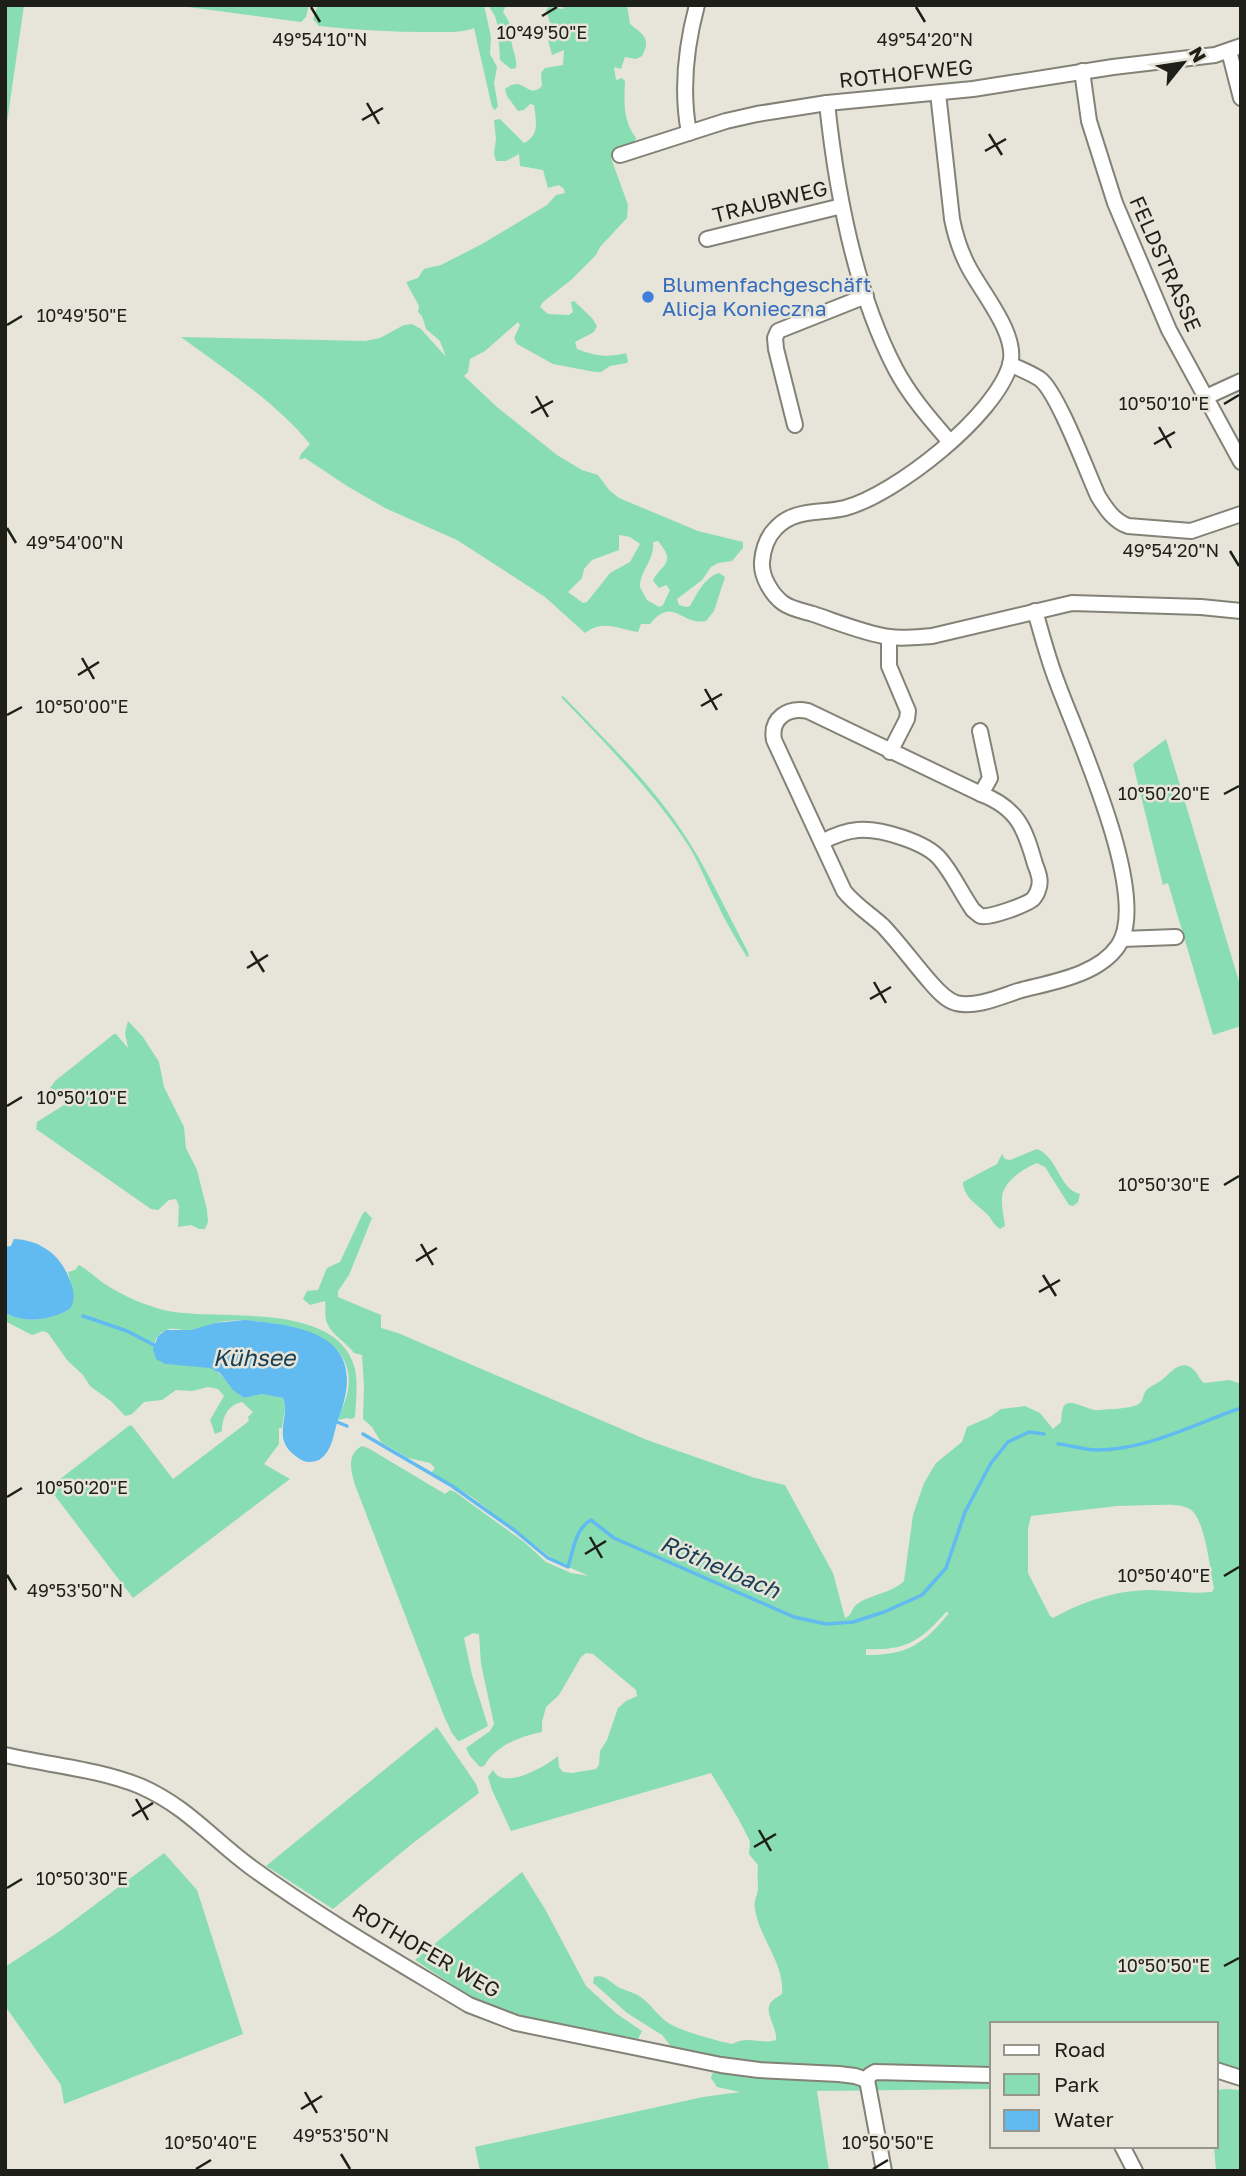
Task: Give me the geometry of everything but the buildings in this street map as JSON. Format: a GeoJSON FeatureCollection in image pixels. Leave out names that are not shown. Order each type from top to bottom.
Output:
{"type":"FeatureCollection","features":[{"type":"Feature","properties":{"kind":"street"},"geometry":{"type":"LineString","coordinates":[[689,133],[685,101],[687,50],[697,5]]}},
{"type":"Feature","properties":{"kind":"street"},"geometry":{"type":"LineString","coordinates":[[1235,48],[1241,98]]}},
{"type":"Feature","properties":{"kind":"street","name":"ROTHOFWEG"},"geometry":{"type":"LineString","coordinates":[[620,155],[757,114],[827,103],[938,93],[1082,71],[1215,55],[1235,48]]}},
{"type":"Feature","properties":{"kind":"street","name":"FELDSTRASSE"},"geometry":{"type":"LineString","coordinates":[[1082,71],[1089,121],[1115,203],[1169,330],[1241,462]]}},
{"type":"Feature","properties":{"kind":"street"},"geometry":{"type":"LineString","coordinates":[[938,93],[956,235],[965,261],[1008,337],[1010,364],[989,403],[950,442],[898,483],[847,508],[796,515],[786,520],[769,536],[764,547],[762,569],[771,589],[785,605],[889,637],[932,636],[1072,603],[1241,611]]}},
{"type":"Feature","properties":{"kind":"street","name":"TRAUBWEG"},"geometry":{"type":"LineString","coordinates":[[827,103],[842,206],[866,296],[896,369],[911,394],[950,442]]}},
{"type":"Feature","properties":{"kind":"street","name":"TRAUBWEG"},"geometry":{"type":"LineString","coordinates":[[707,239],[842,206]]}},
{"type":"Feature","properties":{"kind":"street"},"geometry":{"type":"LineString","coordinates":[[795,425],[776,349],[775,338],[778,331],[866,296]]}},
{"type":"Feature","properties":{"kind":"street"},"geometry":{"type":"LineString","coordinates":[[1010,364],[1040,379],[1047,386],[1098,496],[1120,523],[1191,531],[1241,514]]}},
{"type":"Feature","properties":{"kind":"street"},"geometry":{"type":"LineString","coordinates":[[1206,397],[1241,381]]}},
{"type":"Feature","properties":{"kind":"street"},"geometry":{"type":"LineString","coordinates":[[822,842],[839,834],[864,830],[877,831],[925,846],[939,858],[973,909],[985,917],[1032,900],[1040,887],[1029,842],[1019,821],[996,800],[808,711],[790,710],[779,718],[774,727],[774,740],[837,880],[848,896],[884,928],[942,994],[954,1002],[984,1001],[1080,973],[1107,958],[1122,939],[1127,926],[1125,889],[1110,823],[1056,679],[1035,611]]}},
{"type":"Feature","properties":{"kind":"street"},"geometry":{"type":"LineString","coordinates":[[889,637],[889,666],[908,711],[907,719],[890,752]]}},
{"type":"Feature","properties":{"kind":"street"},"geometry":{"type":"LineString","coordinates":[[980,731],[990,778],[981,794]]}},
{"type":"Feature","properties":{"kind":"street"},"geometry":{"type":"LineString","coordinates":[[1122,939],[1176,937]]}},
{"type":"Feature","properties":{"kind":"street","name":"ROTHOFER WEG"},"geometry":{"type":"LineString","coordinates":[[5,1755],[113,1777],[140,1786],[170,1802],[202,1825],[249,1866],[315,1911],[469,2005],[494,2015],[516,2023],[721,2065],[847,2075],[867,2080]]}},
{"type":"Feature","properties":{"kind":"street"},"geometry":{"type":"LineString","coordinates":[[1218,2071],[1241,2078]]}},
{"type":"Feature","properties":{"kind":"street"},"geometry":{"type":"LineString","coordinates":[[884,2171],[867,2080],[870,2075],[875,2072],[990,2075]]}},
{"type":"Feature","properties":{"kind":"street"},"geometry":{"type":"LineString","coordinates":[[1123,2148],[1135,2171]]}},
{"type":"Feature","properties":{"kind":"green space"},"geometry":{"type":"Polygon","coordinates":[[[5,5],[24,5],[5,136],[5,5]]]}},
{"type":"Feature","properties":{"kind":"green space"},"geometry":{"type":"Polygon","coordinates":[[[173,5],[309,5],[306,17],[301,22],[173,5]]]}},
{"type":"Feature","properties":{"kind":"green space"},"geometry":{"type":"Polygon","coordinates":[[[318,5],[484,5],[491,37],[490,54],[497,67],[494,83],[498,106],[495,110],[492,107],[474,28],[453,32],[416,32],[319,26],[313,19],[318,5]]]}},
{"type":"Feature","properties":{"kind":"green space"},"geometry":{"type":"Polygon","coordinates":[[[488,5],[506,5],[503,12],[510,26],[516,68],[511,69],[500,60],[498,27],[488,5]]]}},
{"type":"Feature","properties":{"kind":"green space"},"geometry":{"type":"Polygon","coordinates":[[[564,5],[627,5],[630,24],[644,37],[646,45],[642,56],[636,59],[625,57],[621,69],[614,67],[616,80],[622,78],[625,81],[627,118],[636,138],[633,145],[618,148],[611,158],[628,205],[627,218],[596,255],[540,307],[548,314],[569,315],[573,312],[571,302],[574,301],[597,326],[594,332],[575,342],[577,349],[602,356],[626,353],[628,361],[610,366],[601,372],[553,364],[517,344],[514,338],[520,325],[518,322],[485,351],[470,359],[468,372],[464,376],[497,407],[557,455],[582,470],[598,475],[619,498],[698,531],[743,542],[743,548],[732,561],[711,567],[702,580],[677,599],[679,605],[690,606],[709,579],[719,573],[725,577],[714,611],[706,621],[690,620],[665,612],[650,624],[641,624],[638,632],[605,626],[585,633],[545,597],[457,540],[385,508],[305,458],[299,460],[310,444],[296,428],[249,387],[181,337],[365,341],[380,338],[404,325],[412,324],[421,329],[446,357],[440,341],[426,329],[418,312],[419,306],[406,282],[418,278],[424,269],[441,265],[482,244],[547,205],[556,195],[565,193],[559,185],[548,188],[543,170],[520,166],[519,154],[506,161],[496,161],[494,154],[494,120],[500,119],[524,143],[535,132],[534,105],[530,104],[524,110],[518,111],[505,89],[518,84],[535,90],[542,86],[541,73],[545,68],[563,65],[564,50],[552,55],[547,36],[552,31],[562,34],[563,29],[550,23],[546,10],[549,7],[563,9],[564,5]],[[619,535],[619,550],[592,560],[584,569],[582,578],[568,592],[583,603],[587,602],[610,573],[630,562],[640,544],[630,537],[619,535]],[[658,541],[653,542],[652,554],[642,575],[640,587],[647,600],[659,607],[663,605],[670,590],[666,585],[659,588],[653,581],[667,560],[666,552],[658,541]]]}},
{"type":"Feature","properties":{"kind":"green space"},"geometry":{"type":"Polygon","coordinates":[[[563,696],[624,759],[680,828],[715,888],[749,956],[747,957],[731,930],[694,854],[676,827],[613,751],[561,697],[563,696]]]}},
{"type":"Feature","properties":{"kind":"green space"},"geometry":{"type":"Polygon","coordinates":[[[1166,739],[1241,988],[1241,1026],[1213,1035],[1168,883],[1163,885],[1133,764],[1166,739]]]}},
{"type":"Feature","properties":{"kind":"green space"},"geometry":{"type":"Polygon","coordinates":[[[128,1021],[143,1037],[159,1062],[164,1087],[184,1127],[186,1148],[197,1170],[207,1210],[208,1222],[205,1229],[191,1225],[178,1227],[179,1206],[176,1199],[169,1200],[158,1210],[151,1209],[36,1129],[37,1122],[64,1105],[63,1098],[50,1088],[55,1081],[114,1034],[128,1048],[125,1033],[128,1021]]]}},
{"type":"Feature","properties":{"kind":"green space"},"geometry":{"type":"Polygon","coordinates":[[[1037,1149],[1050,1159],[1067,1186],[1080,1194],[1078,1202],[1073,1206],[1069,1205],[1045,1167],[1037,1163],[1017,1174],[1005,1187],[1002,1200],[1005,1226],[1000,1229],[968,1196],[963,1182],[997,1164],[1002,1154],[1005,1159],[1010,1160],[1037,1149]]]}},
{"type":"Feature","properties":{"kind":"green space"},"geometry":{"type":"Polygon","coordinates":[[[365,1211],[372,1218],[349,1275],[338,1291],[338,1297],[381,1315],[381,1328],[647,1440],[755,1478],[785,1485],[833,1573],[845,1618],[862,1601],[893,1589],[904,1581],[913,1515],[924,1483],[936,1463],[962,1442],[967,1427],[1001,1409],[1025,1406],[1040,1413],[1053,1429],[1061,1422],[1063,1408],[1067,1404],[1095,1410],[1137,1405],[1149,1388],[1173,1370],[1185,1365],[1204,1383],[1230,1380],[1241,1384],[1241,2072],[1218,2066],[1218,2022],[990,2022],[990,2089],[817,2091],[829,2171],[480,2171],[475,2147],[703,2097],[740,2092],[717,2087],[711,2078],[712,2074],[726,2067],[673,2049],[662,2035],[627,2013],[593,1983],[594,1977],[604,1978],[639,1996],[670,2024],[732,2044],[745,2040],[776,2040],[769,2005],[782,1994],[782,1983],[780,1972],[757,1920],[755,1903],[758,1865],[749,1854],[750,1841],[711,1773],[511,1831],[488,1777],[493,1770],[498,1776],[515,1778],[544,1766],[558,1756],[559,1767],[563,1772],[596,1769],[600,1751],[607,1740],[618,1708],[637,1696],[636,1690],[593,1654],[586,1653],[559,1695],[546,1707],[542,1732],[509,1743],[480,1767],[466,1748],[490,1731],[494,1724],[481,1664],[479,1634],[473,1633],[464,1638],[488,1726],[458,1741],[452,1733],[355,1485],[351,1463],[357,1450],[362,1446],[368,1448],[445,1494],[450,1490],[455,1492],[524,1542],[546,1562],[571,1573],[589,1576],[557,1562],[472,1497],[431,1473],[435,1468],[430,1463],[408,1458],[381,1442],[372,1427],[363,1419],[362,1355],[354,1353],[329,1327],[325,1301],[310,1305],[303,1299],[307,1291],[318,1290],[327,1268],[340,1262],[365,1211]],[[1171,1505],[1117,1506],[1031,1516],[1028,1529],[1028,1573],[1050,1616],[1053,1618],[1076,1606],[1126,1592],[1212,1592],[1214,1588],[1200,1523],[1190,1509],[1171,1505]],[[946,1612],[911,1642],[891,1648],[866,1649],[866,1655],[893,1653],[913,1646],[931,1633],[949,1613],[946,1612]]]}},
{"type":"Feature","properties":{"kind":"green space"},"geometry":{"type":"Polygon","coordinates":[[[79,1265],[119,1293],[160,1309],[190,1314],[274,1318],[302,1323],[326,1332],[344,1347],[355,1369],[355,1417],[338,1420],[348,1390],[349,1376],[346,1365],[334,1346],[314,1334],[243,1320],[190,1330],[170,1329],[159,1334],[154,1343],[155,1353],[165,1364],[201,1366],[215,1370],[244,1398],[262,1394],[283,1398],[285,1408],[282,1428],[279,1428],[279,1444],[264,1464],[290,1479],[133,1598],[52,1492],[55,1483],[130,1425],[173,1479],[249,1421],[248,1417],[253,1412],[242,1402],[233,1406],[225,1416],[222,1431],[215,1434],[210,1420],[224,1396],[218,1389],[208,1387],[192,1391],[176,1390],[162,1400],[144,1402],[132,1414],[125,1416],[112,1402],[90,1386],[48,1333],[43,1331],[32,1335],[5,1321],[5,1313],[21,1319],[36,1320],[67,1311],[74,1298],[68,1272],[79,1265]]]}},
{"type":"Feature","properties":{"kind":"green space"},"geometry":{"type":"Polygon","coordinates":[[[437,1727],[476,1784],[479,1793],[333,1909],[266,1866],[437,1727]]]}},
{"type":"Feature","properties":{"kind":"green space"},"geometry":{"type":"Polygon","coordinates":[[[164,1853],[197,1890],[243,2034],[64,2104],[61,2085],[5,2006],[5,1967],[60,1931],[164,1853]]]}},
{"type":"Feature","properties":{"kind":"green space"},"geometry":{"type":"Polygon","coordinates":[[[522,1872],[586,1986],[617,2014],[642,2031],[638,2039],[522,2016],[492,2007],[468,1995],[415,1960],[522,1872]]]}},
{"type":"Feature","properties":{"kind":"green space"},"geometry":{"type":"Polygon","coordinates":[[[1218,2090],[1241,2090],[1241,2171],[1216,2171],[1214,2148],[1218,2148],[1218,2090]]]}},
{"type":"Feature","properties":{"kind":"water"},"geometry":{"type":"Polygon","coordinates":[[[14,1239],[41,1246],[62,1264],[74,1297],[72,1305],[65,1312],[37,1319],[18,1318],[5,1313],[5,1247],[11,1246],[14,1239]]]}},
{"type":"Feature","properties":{"kind":"water","name":"Kühsee"},"geometry":{"type":"Polygon","coordinates":[[[245,1320],[291,1326],[311,1332],[327,1341],[339,1353],[346,1369],[346,1390],[330,1446],[319,1460],[302,1460],[289,1450],[283,1436],[283,1398],[262,1394],[244,1398],[233,1390],[220,1373],[210,1368],[165,1364],[156,1359],[153,1349],[158,1336],[166,1330],[191,1330],[215,1323],[245,1320]]]}},
{"type":"Feature","properties":{"kind":"waterway","name":"Röthelbach"},"geometry":{"type":"LineString","coordinates":[[83,1316],[127,1331],[154,1345]]}},
{"type":"Feature","properties":{"kind":"waterway","name":"Röthelbach"},"geometry":{"type":"LineString","coordinates":[[1058,1444],[1096,1450],[1133,1446],[1168,1436],[1238,1409]]}},
{"type":"Feature","properties":{"kind":"waterway","name":"Röthelbach"},"geometry":{"type":"LineString","coordinates":[[337,1422],[347,1426]]}},
{"type":"Feature","properties":{"kind":"waterway","name":"Röthelbach"},"geometry":{"type":"LineString","coordinates":[[363,1434],[452,1486],[548,1558],[568,1567],[578,1535],[591,1520],[614,1538],[794,1617],[826,1624],[853,1622],[922,1595],[946,1568],[965,1512],[991,1463],[1008,1442],[1029,1432],[1044,1434]]}},
{"type":"Feature","properties":{"kind":"place","name":"Blumenfachgeschäft Alicja Konieczna"},"geometry":{"type":"Point","coordinates":[648,297]}}]}
